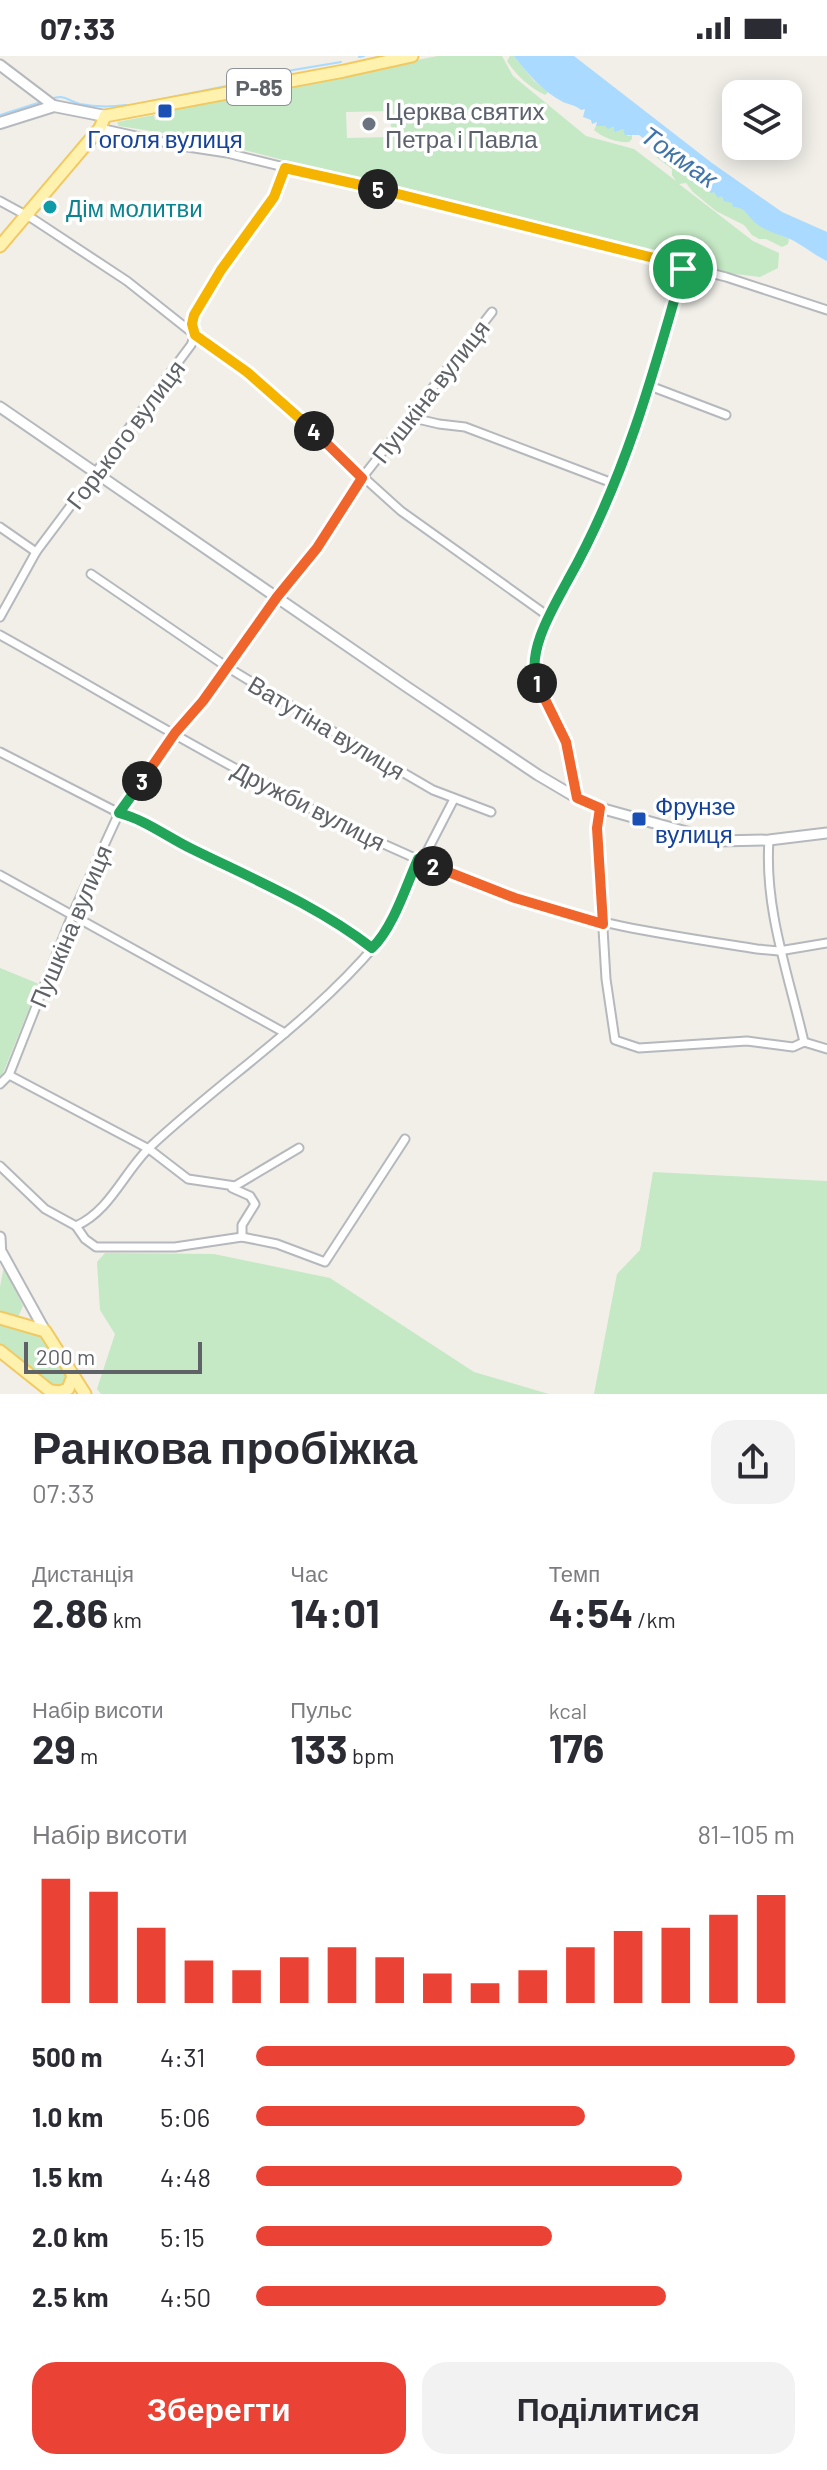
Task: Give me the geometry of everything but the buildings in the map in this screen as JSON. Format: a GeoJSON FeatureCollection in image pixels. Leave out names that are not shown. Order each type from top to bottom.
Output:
{"type":"FeatureCollection","features":[{"type":"Feature","properties":{"kind":"main road","name":"Р-85"},"geometry":{"type":"LineString","coordinates":[[105,116],[412,56]]}},
{"type":"Feature","properties":{"kind":"main road"},"geometry":{"type":"LineString","coordinates":[[0,123],[54,106],[105,116],[100,128],[0,246]]}},
{"type":"Feature","properties":{"kind":"main road"},"geometry":{"type":"LineString","coordinates":[[0,1318],[45,1331],[85,1394]]}},
{"type":"Feature","properties":{"kind":"main road"},"geometry":{"type":"LineString","coordinates":[[0,1351],[53,1392],[68,1389],[73,1376]]}},
{"type":"Feature","properties":{"kind":"street"},"geometry":{"type":"LineString","coordinates":[[0,65],[54,106]]}},
{"type":"Feature","properties":{"kind":"street"},"geometry":{"type":"LineString","coordinates":[[100,128],[227,153],[658,259],[683,269],[726,277],[827,310]]}},
{"type":"Feature","properties":{"kind":"street","name":"Горького вулиця"},"geometry":{"type":"LineString","coordinates":[[0,617],[36,552],[191,345],[195,335],[192,324],[194,315],[221,270],[274,197],[285,168]]}},
{"type":"Feature","properties":{"kind":"street"},"geometry":{"type":"LineString","coordinates":[[0,201],[127,281],[247,372],[340,454],[362,478],[424,528],[548,616]]}},
{"type":"Feature","properties":{"kind":"street"},"geometry":{"type":"LineString","coordinates":[[577,798],[566,742],[533,671],[548,616],[584,552],[615,484],[650,386],[683,269]]}},
{"type":"Feature","properties":{"kind":"street","name":"Пушкіна вулиця"},"geometry":{"type":"LineString","coordinates":[[0,1084],[9,1075],[72,915],[119,813],[175,733],[203,701],[277,597],[317,548],[362,478],[492,312]]}},
{"type":"Feature","properties":{"kind":"street"},"geometry":{"type":"LineString","coordinates":[[650,386],[726,415]]}},
{"type":"Feature","properties":{"kind":"street"},"geometry":{"type":"LineString","coordinates":[[0,407],[407,687],[577,798],[600,808],[719,841],[769,840],[827,833]]}},
{"type":"Feature","properties":{"kind":"street"},"geometry":{"type":"LineString","coordinates":[[409,417],[465,427],[615,484]]}},
{"type":"Feature","properties":{"kind":"street"},"geometry":{"type":"LineString","coordinates":[[0,527],[36,552]]}},
{"type":"Feature","properties":{"kind":"street","name":"Ватутіна вулиця"},"geometry":{"type":"LineString","coordinates":[[91,574],[227,667],[347,740],[433,790],[491,812]]}},
{"type":"Feature","properties":{"kind":"street","name":"Дружби вулиця"},"geometry":{"type":"LineString","coordinates":[[0,635],[325,815],[420,860],[515,898],[603,924],[779,951],[827,943]]}},
{"type":"Feature","properties":{"kind":"street"},"geometry":{"type":"LineString","coordinates":[[0,752],[119,813],[139,818],[174,840],[315,910],[372,948]]}},
{"type":"Feature","properties":{"kind":"street"},"geometry":{"type":"LineString","coordinates":[[76,1226],[90,1220],[102,1209],[149,1149],[304,1019],[379,942],[454,799]]}},
{"type":"Feature","properties":{"kind":"street"},"geometry":{"type":"LineString","coordinates":[[600,808],[597,828],[606,979],[615,1040],[639,1048],[747,1041],[793,1047],[804,1042],[827,1049]]}},
{"type":"Feature","properties":{"kind":"street"},"geometry":{"type":"LineString","coordinates":[[769,840],[767,861],[779,951],[804,1042]]}},
{"type":"Feature","properties":{"kind":"street"},"geometry":{"type":"LineString","coordinates":[[0,875],[285,1033]]}},
{"type":"Feature","properties":{"kind":"street"},"geometry":{"type":"LineString","coordinates":[[9,1075],[149,1149],[188,1179],[240,1190],[250,1196],[255,1204],[242,1225],[242,1237]]}},
{"type":"Feature","properties":{"kind":"street"},"geometry":{"type":"LineString","coordinates":[[0,1166],[45,1209],[76,1226],[85,1239],[96,1247],[175,1247],[242,1237],[277,1244],[325,1262],[405,1139]]}},
{"type":"Feature","properties":{"kind":"street"},"geometry":{"type":"LineString","coordinates":[[221,1185],[235,1186],[299,1148]]}},
{"type":"Feature","properties":{"kind":"street"},"geometry":{"type":"LineString","coordinates":[[0,1237],[1,1258],[45,1331]]}},
{"type":"Feature","properties":{"kind":"green space"},"geometry":{"type":"Polygon","coordinates":[[[438,56],[502,56],[513,76],[586,136],[634,149],[676,181],[672,169],[651,153],[654,146],[686,170],[696,173],[703,184],[746,210],[766,229],[789,239],[788,244],[782,247],[752,235],[744,225],[716,211],[686,183],[679,184],[753,241],[779,253],[778,268],[760,277],[719,272],[229,146],[192,143],[170,134],[119,126],[117,122],[154,115],[155,120],[163,119],[163,115],[167,114],[166,107],[438,56]],[[390,111],[346,112],[347,138],[392,137],[390,111]]]}},
{"type":"Feature","properties":{"kind":"green space"},"geometry":{"type":"Polygon","coordinates":[[[514,56],[534,81],[548,92],[545,95],[515,72],[507,61],[514,56]]]}},
{"type":"Feature","properties":{"kind":"green space"},"geometry":{"type":"Polygon","coordinates":[[[596,126],[614,126],[616,132],[623,129],[628,136],[632,135],[632,139],[625,142],[611,139],[594,130],[596,126]]]}},
{"type":"Feature","properties":{"kind":"green space"},"geometry":{"type":"Polygon","coordinates":[[[0,968],[39,984],[1,1078],[0,1078],[0,968]]]}},
{"type":"Feature","properties":{"kind":"green space"},"geometry":{"type":"Polygon","coordinates":[[[653,1172],[827,1181],[827,1394],[594,1394],[617,1274],[640,1250],[653,1172]]]}},
{"type":"Feature","properties":{"kind":"green space"},"geometry":{"type":"Polygon","coordinates":[[[105,1253],[214,1254],[330,1278],[474,1372],[549,1394],[101,1394],[97,1389],[115,1334],[100,1310],[97,1262],[105,1253]]]}},
{"type":"Feature","properties":{"kind":"green space"},"geometry":{"type":"Polygon","coordinates":[[[4,1266],[23,1306],[14,1318],[0,1315],[4,1266]]]}},
{"type":"Feature","properties":{"kind":"green space"},"geometry":{"type":"Polygon","coordinates":[[[0,1323],[42,1335],[69,1376],[68,1384],[55,1388],[0,1344],[0,1323]]]}},
{"type":"Feature","properties":{"kind":"water","name":"Токмак"},"geometry":{"type":"Polygon","coordinates":[[[514,56],[574,56],[712,163],[782,212],[827,232],[827,261],[794,241],[762,227],[744,211],[724,201],[722,196],[718,198],[703,184],[698,185],[699,176],[696,173],[679,168],[682,164],[639,135],[625,135],[623,129],[614,131],[614,126],[608,129],[596,126],[597,122],[592,124],[591,120],[583,117],[585,109],[581,110],[548,93],[514,56]]]}},
{"type":"Feature","properties":{"kind":"waterway"},"geometry":{"type":"LineString","coordinates":[[359,57],[364,56]]}},
{"type":"Feature","properties":{"kind":"waterway"},"geometry":{"type":"LineString","coordinates":[[133,105],[246,82],[251,77],[341,62]]}},
{"type":"Feature","properties":{"kind":"waterway"},"geometry":{"type":"LineString","coordinates":[[50,99],[63,97],[80,104],[97,106],[126,105]]}},
{"type":"Feature","properties":{"kind":"waterway"},"geometry":{"type":"LineString","coordinates":[[0,115],[44,101]]}},
{"type":"Feature","properties":{"kind":"place","name":"Гоголя вулиця"},"geometry":{"type":"Point","coordinates":[165,111]}},
{"type":"Feature","properties":{"kind":"place","name":"Церква святих Петра і Павла"},"geometry":{"type":"Point","coordinates":[369,124]}},
{"type":"Feature","properties":{"kind":"place","name":"Дім молитви"},"geometry":{"type":"Point","coordinates":[50,207]}},
{"type":"Feature","properties":{"kind":"place","name":"Фрунзе вулиця"},"geometry":{"type":"Point","coordinates":[639,819]}},
{"type":"Feature","properties":{"kind":"route"},"geometry":{"type":"LineString","coordinates":[[285,168],[658,259],[683,269],[641,415],[615,484],[584,552],[548,616],[533,671],[566,742],[577,798],[600,808],[597,828],[603,924],[515,898],[418,859],[391,919],[379,942],[372,948],[315,910],[174,840],[139,818],[119,813],[175,733],[203,701],[277,597],[317,548],[362,478],[340,454],[247,372],[195,335],[192,324],[194,315],[221,270],[274,197],[285,168]]}}]}
